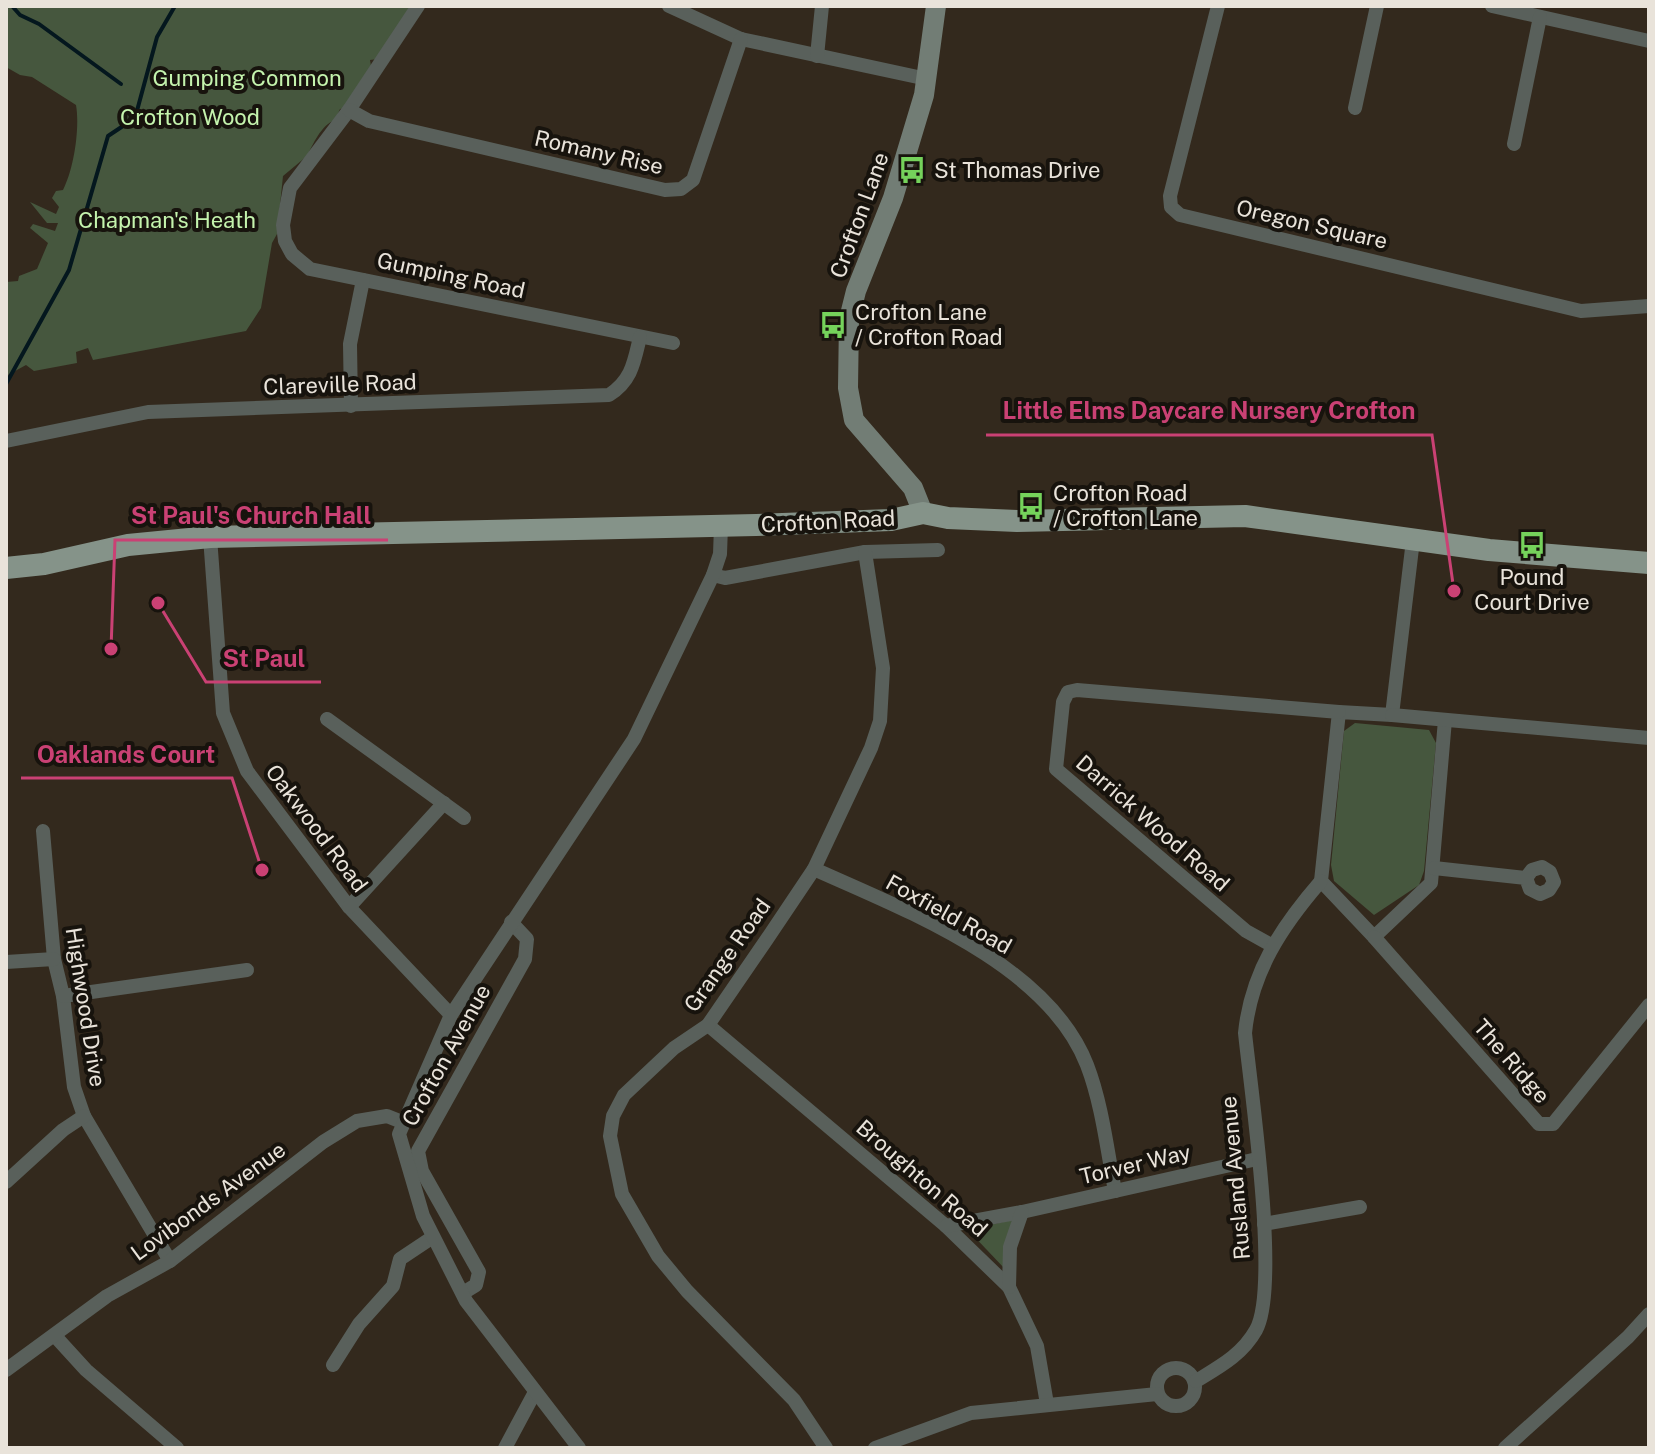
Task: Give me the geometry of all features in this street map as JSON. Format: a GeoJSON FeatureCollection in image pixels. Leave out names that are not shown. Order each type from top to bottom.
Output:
{"type":"FeatureCollection","features":[{"type":"Feature","properties":{"kind":"main road","name":"Crofton Road"},"geometry":{"type":"LineString","coordinates":[[6,568],[44,564],[128,545],[210,537],[721,526],[891,520],[923,513],[948,518],[1017,521],[1245,516],[1489,550],[1649,563]]}},
{"type":"Feature","properties":{"kind":"street"},"geometry":{"type":"LineString","coordinates":[[349,110],[418,6]]}},
{"type":"Feature","properties":{"kind":"street"},"geometry":{"type":"LineString","coordinates":[[669,6],[741,39],[927,79]]}},
{"type":"Feature","properties":{"kind":"street"},"geometry":{"type":"LineString","coordinates":[[817,56],[822,6]]}},
{"type":"Feature","properties":{"kind":"street","name":"Crofton Lane"},"geometry":{"type":"LineString","coordinates":[[923,513],[913,488],[854,420],[848,388],[849,319],[856,291],[893,198],[927,79],[936,6]]}},
{"type":"Feature","properties":{"kind":"street","name":"Oregon Square"},"geometry":{"type":"LineString","coordinates":[[1218,6],[1170,196],[1171,207],[1180,215],[1581,311],[1649,306]]}},
{"type":"Feature","properties":{"kind":"street"},"geometry":{"type":"LineString","coordinates":[[1355,108],[1377,6]]}},
{"type":"Feature","properties":{"kind":"street"},"geometry":{"type":"LineString","coordinates":[[1492,6],[1649,41]]}},
{"type":"Feature","properties":{"kind":"street"},"geometry":{"type":"LineString","coordinates":[[1514,144],[1540,17]]}},
{"type":"Feature","properties":{"kind":"street","name":"Romany Rise"},"geometry":{"type":"LineString","coordinates":[[349,110],[369,121],[665,190],[681,189],[693,180],[741,39]]}},
{"type":"Feature","properties":{"kind":"street","name":"Gumping Road"},"geometry":{"type":"LineString","coordinates":[[349,110],[290,188],[283,225],[292,254],[310,269],[673,343]]}},
{"type":"Feature","properties":{"kind":"street"},"geometry":{"type":"LineString","coordinates":[[351,406],[350,344],[363,280]]}},
{"type":"Feature","properties":{"kind":"street","name":"Clareville Road"},"geometry":{"type":"LineString","coordinates":[[6,441],[148,412],[609,395],[623,386],[632,373],[640,337]]}},
{"type":"Feature","properties":{"kind":"street","name":"Crofton Avenue"},"geometry":{"type":"LineString","coordinates":[[579,1448],[463,1293],[433,1237],[402,1153],[399,1134],[451,1015],[634,739],[713,575],[720,554],[721,526]]}},
{"type":"Feature","properties":{"kind":"street","name":"Oakwood Road"},"geometry":{"type":"LineString","coordinates":[[210,537],[223,713],[247,771],[349,907],[451,1015]]}},
{"type":"Feature","properties":{"kind":"street"},"geometry":{"type":"LineString","coordinates":[[1392,715],[1413,540]]}},
{"type":"Feature","properties":{"kind":"street"},"geometry":{"type":"LineString","coordinates":[[713,575],[725,578],[865,552],[938,550]]}},
{"type":"Feature","properties":{"kind":"street","name":"Grange Road"},"geometry":{"type":"LineString","coordinates":[[826,1448],[794,1400],[687,1291],[658,1256],[622,1194],[613,1164],[612,1126],[624,1095],[674,1048],[708,1025],[814,869],[880,721],[883,668],[865,552]]}},
{"type":"Feature","properties":{"kind":"street","name":"Darrick Wood Road"},"geometry":{"type":"LineString","coordinates":[[1271,945],[1246,931],[1056,769],[1063,702],[1068,692],[1077,690],[1339,712]]}},
{"type":"Feature","properties":{"kind":"street"},"geometry":{"type":"LineString","coordinates":[[1445,720],[1431,883],[1374,937],[1321,881],[1339,712],[1392,715],[1649,738]]}},
{"type":"Feature","properties":{"kind":"street"},"geometry":{"type":"LineString","coordinates":[[327,719],[464,818]]}},
{"type":"Feature","properties":{"kind":"street"},"geometry":{"type":"LineString","coordinates":[[349,907],[444,803]]}},
{"type":"Feature","properties":{"kind":"street","name":"Highwood Drive"},"geometry":{"type":"LineString","coordinates":[[43,831],[54,959],[63,996],[74,1087],[84,1116],[170,1261]]}},
{"type":"Feature","properties":{"kind":"street"},"geometry":{"type":"LineString","coordinates":[[1434,868],[1526,878]]}},
{"type":"Feature","properties":{"kind":"street","name":"Foxfield Road"},"geometry":{"type":"LineString","coordinates":[[814,869],[962,941],[1017,978],[1061,1019],[1087,1064],[1115,1191]]}},
{"type":"Feature","properties":{"kind":"street","name":"Rusland Avenue"},"geometry":{"type":"LineString","coordinates":[[875,1448],[971,1413],[1157,1394],[1166,1403],[1179,1405],[1189,1401],[1196,1381],[1239,1353],[1257,1329],[1266,1298],[1264,1224],[1245,1033],[1248,1005],[1271,945],[1287,920],[1321,881]]}},
{"type":"Feature","properties":{"kind":"street","name":"Crofton Avenue"},"geometry":{"type":"LineString","coordinates":[[463,1293],[476,1285],[479,1272],[422,1171],[418,1151],[525,959],[527,939],[511,922]]}},
{"type":"Feature","properties":{"kind":"street","name":"The Ridge"},"geometry":{"type":"LineString","coordinates":[[1374,937],[1539,1124],[1553,1124],[1649,1005]]}},
{"type":"Feature","properties":{"kind":"street"},"geometry":{"type":"LineString","coordinates":[[6,962],[54,959]]}},
{"type":"Feature","properties":{"kind":"street"},"geometry":{"type":"LineString","coordinates":[[63,996],[247,970]]}},
{"type":"Feature","properties":{"kind":"street","name":"Broughton Road"},"geometry":{"type":"LineString","coordinates":[[708,1025],[946,1226],[1009,1287],[1037,1346],[1047,1404]]}},
{"type":"Feature","properties":{"kind":"street"},"geometry":{"type":"LineString","coordinates":[[6,1182],[63,1130],[84,1116]]}},
{"type":"Feature","properties":{"kind":"street","name":"Lovibonds Avenue"},"geometry":{"type":"LineString","coordinates":[[6,1370],[107,1296],[170,1261],[323,1142],[357,1121],[387,1116],[402,1122]]}},
{"type":"Feature","properties":{"kind":"street","name":"Torver Way"},"geometry":{"type":"LineString","coordinates":[[946,1226],[1257,1159]]}},
{"type":"Feature","properties":{"kind":"street"},"geometry":{"type":"LineString","coordinates":[[1264,1224],[1360,1207]]}},
{"type":"Feature","properties":{"kind":"street"},"geometry":{"type":"LineString","coordinates":[[1009,1287],[1010,1247],[1022,1212]]}},
{"type":"Feature","properties":{"kind":"street"},"geometry":{"type":"LineString","coordinates":[[333,1365],[359,1324],[393,1286],[400,1259],[433,1237]]}},
{"type":"Feature","properties":{"kind":"street"},"geometry":{"type":"LineString","coordinates":[[1505,1448],[1628,1337],[1649,1314]]}},
{"type":"Feature","properties":{"kind":"street"},"geometry":{"type":"LineString","coordinates":[[55,1336],[86,1370],[177,1448]]}},
{"type":"Feature","properties":{"kind":"street"},"geometry":{"type":"LineString","coordinates":[[1157,1394],[1158,1383],[1165,1372],[1177,1368],[1189,1372],[1196,1381]]}},
{"type":"Feature","properties":{"kind":"street"},"geometry":{"type":"LineString","coordinates":[[505,1448],[535,1392]]}},
{"type":"Feature","properties":{"kind":"green space","name":"Crofton Wood"},"geometry":{"type":"Polygon","coordinates":[[[6,6],[409,6],[408,15],[378,59],[370,60],[372,72],[345,108],[340,109],[335,120],[321,131],[307,156],[283,176],[277,234],[272,243],[261,308],[246,331],[93,360],[88,348],[76,352],[77,363],[34,371],[26,365],[6,376],[6,282],[18,281],[19,276],[37,269],[48,243],[30,228],[33,224],[55,231],[58,223],[47,223],[30,202],[56,214],[59,207],[52,198],[56,191],[63,190],[67,181],[77,125],[76,105],[32,77],[20,75],[6,67],[6,6]]]}},
{"type":"Feature","properties":{"kind":"green space"},"geometry":{"type":"Polygon","coordinates":[[[1355,723],[1429,730],[1436,743],[1424,871],[1419,885],[1374,915],[1334,881],[1331,865],[1344,731],[1355,723]]]}},
{"type":"Feature","properties":{"kind":"green space"},"geometry":{"type":"Polygon","coordinates":[[[1012,1220],[1005,1269],[968,1230],[1012,1220]]]}},
{"type":"Feature","properties":{"kind":"waterway"},"geometry":{"type":"LineString","coordinates":[[12,6],[20,15],[39,24],[121,84]]}},
{"type":"Feature","properties":{"kind":"waterway"},"geometry":{"type":"LineString","coordinates":[[6,384],[69,270],[108,136],[135,118],[157,37],[175,6]]}},
{"type":"Feature","properties":{"kind":"place","name":"St Thomas Drive"},"geometry":{"type":"Point","coordinates":[912,170]}},
{"type":"Feature","properties":{"kind":"place","name":"Crofton Lane / Crofton Road"},"geometry":{"type":"Point","coordinates":[833,325]}},
{"type":"Feature","properties":{"kind":"place","name":"Crofton Road / Crofton Lane"},"geometry":{"type":"Point","coordinates":[1031,506]}},
{"type":"Feature","properties":{"kind":"place","name":"Pound Court Drive"},"geometry":{"type":"Point","coordinates":[1532,545]}},
{"type":"Feature","properties":{"kind":"place","name":"Little Elms Daycare Nursery Crofton"},"geometry":{"type":"Point","coordinates":[1454,591]}},
{"type":"Feature","properties":{"kind":"place","name":"St Paul"},"geometry":{"type":"Point","coordinates":[158,603]}},
{"type":"Feature","properties":{"kind":"place","name":"St Paul's Church Hall"},"geometry":{"type":"Point","coordinates":[111,649]}},
{"type":"Feature","properties":{"kind":"place","name":"Oaklands Court"},"geometry":{"type":"Point","coordinates":[262,870]}},
{"type":"Feature","properties":{"kind":"park label","name":"Gumping Common"},"geometry":{"type":"Point","coordinates":[247,78]}},
{"type":"Feature","properties":{"kind":"park label","name":"Chapman's Heath"},"geometry":{"type":"Point","coordinates":[167,220]}}]}
